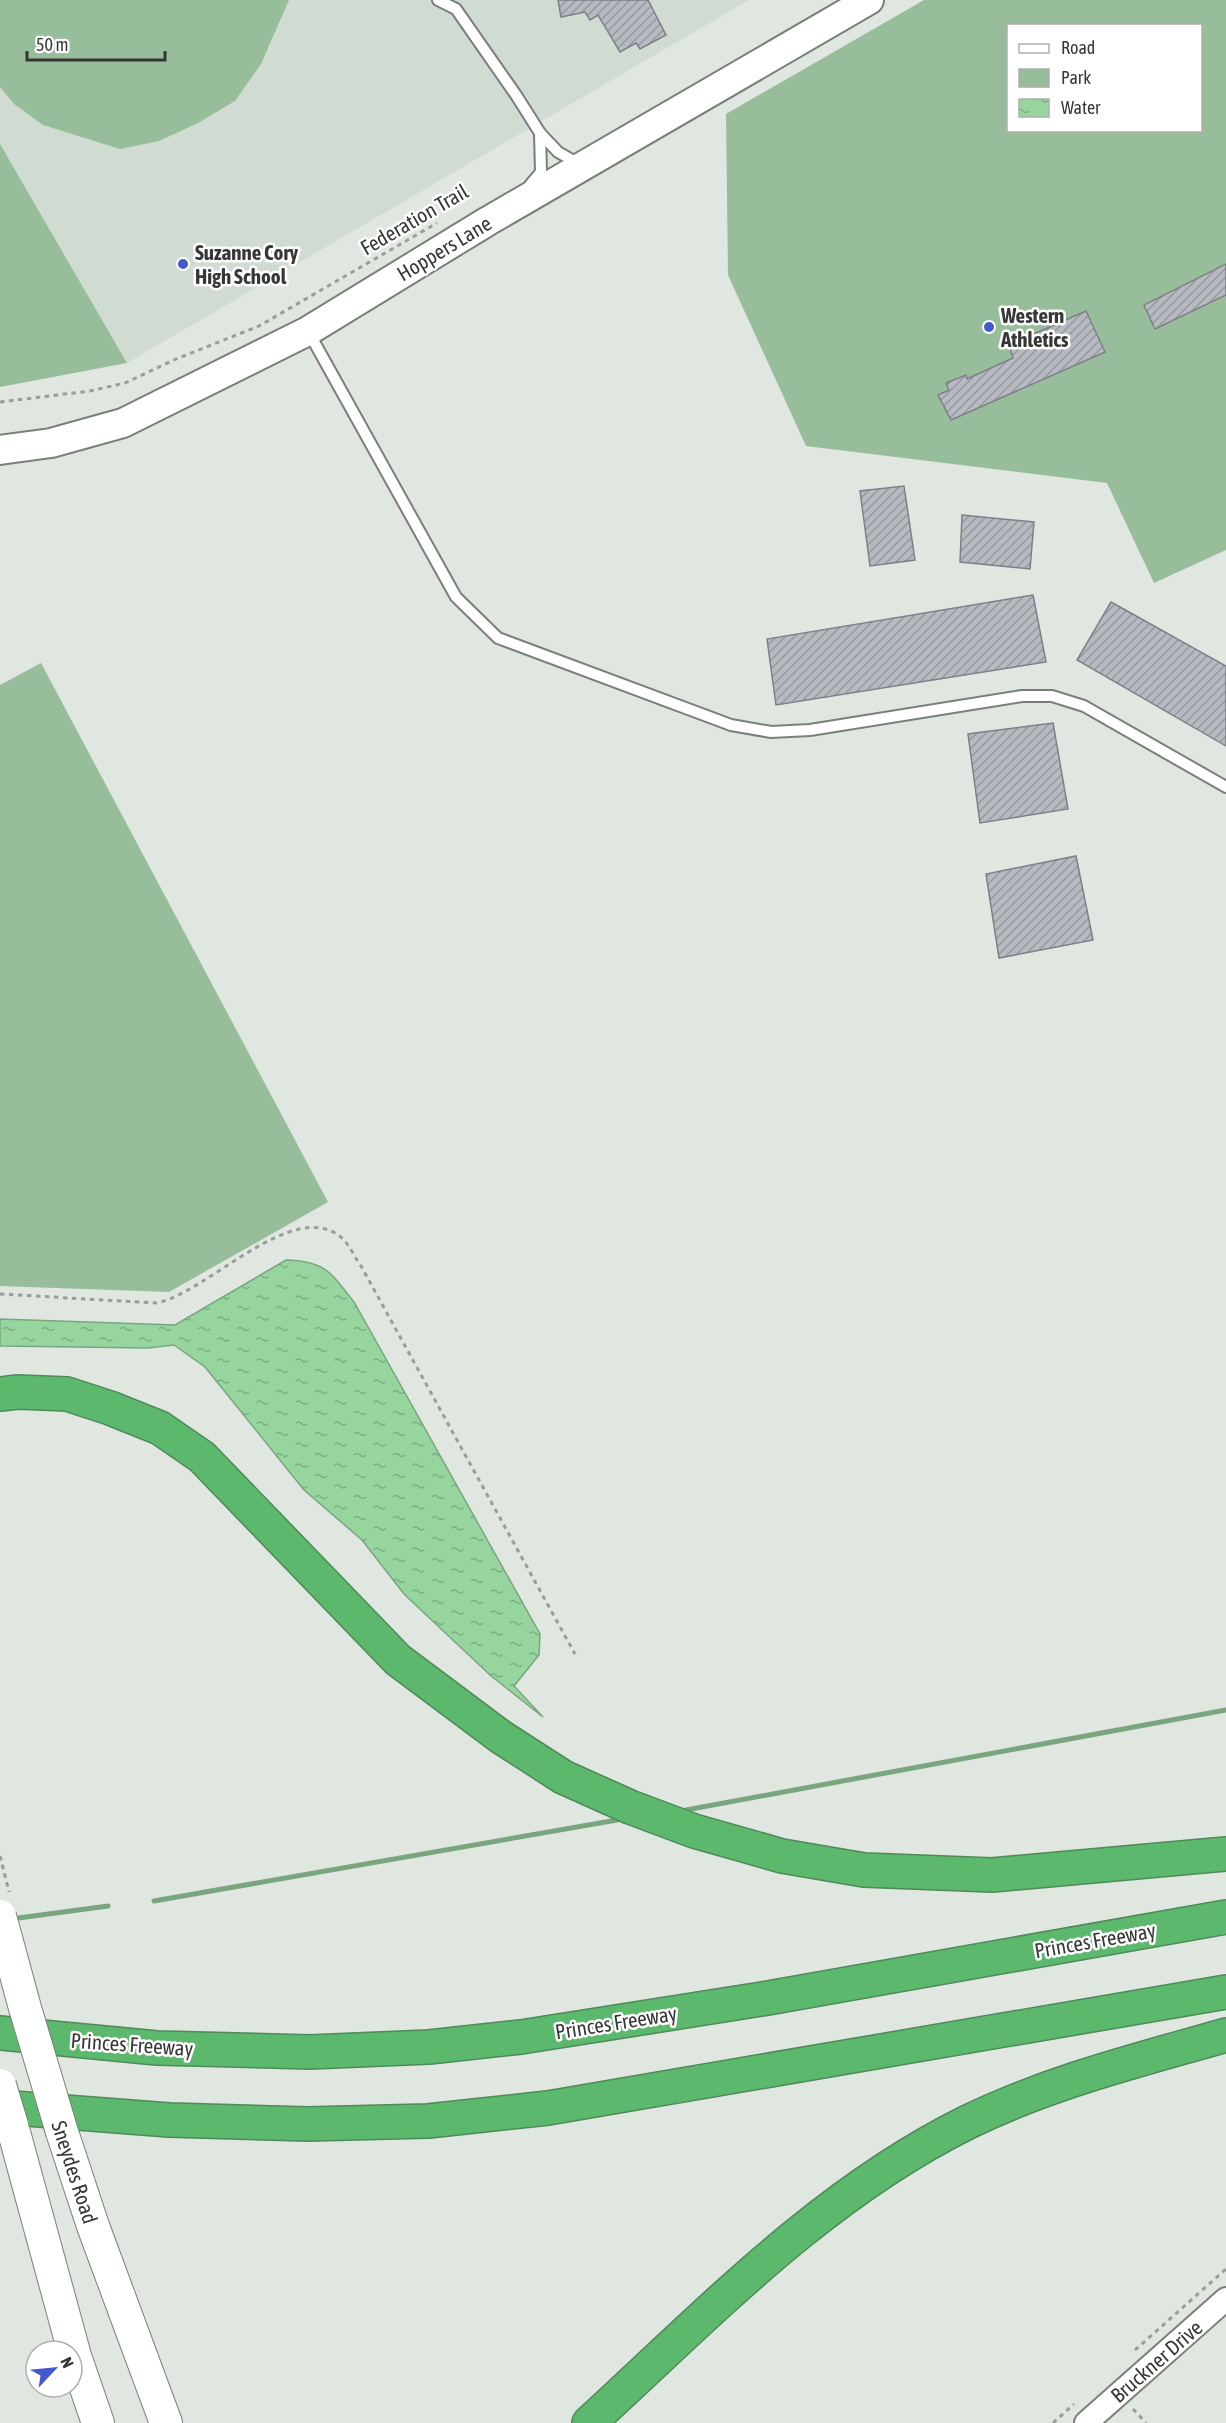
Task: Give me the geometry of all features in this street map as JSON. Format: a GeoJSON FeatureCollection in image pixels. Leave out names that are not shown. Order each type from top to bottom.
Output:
{"type":"FeatureCollection","features":[{"type":"Feature","properties":{"kind":"highway"},"geometry":{"type":"LineString","coordinates":[[0,1394],[18,1392],[68,1395],[110,1408],[160,1428],[202,1457],[398,1660],[501,1737],[563,1777],[630,1807],[694,1831],[782,1856],[864,1870],[992,1875],[1226,1854]]}},
{"type":"Feature","properties":{"kind":"highway","name":"Princes Freeway"},"geometry":{"type":"LineString","coordinates":[[0,2033],[169,2048],[310,2052],[429,2047],[521,2037],[768,1998],[1226,1917]]}},
{"type":"Feature","properties":{"kind":"highway"},"geometry":{"type":"LineString","coordinates":[[6,2116],[308,2124],[428,2121],[548,2108],[1226,1992]]}},
{"type":"Feature","properties":{"kind":"highway"},"geometry":{"type":"LineString","coordinates":[[589,2423],[782,2246],[870,2179],[968,2122],[1067,2081],[1226,2035]]}},
{"type":"Feature","properties":{"kind":"main road","name":"Sneydes Road"},"geometry":{"type":"LineString","coordinates":[[0,1916],[62,2132],[93,2226],[166,2423]]}},
{"type":"Feature","properties":{"kind":"main road"},"geometry":{"type":"LineString","coordinates":[[0,2085],[6,2116],[75,2356],[98,2423]]}},
{"type":"Feature","properties":{"kind":"street","name":"Hoppers Lane"},"geometry":{"type":"LineString","coordinates":[[0,450],[51,443],[123,423],[308,331],[488,221],[869,0]]}},
{"type":"Feature","properties":{"kind":"street","name":"Bruckner Drive"},"geometry":{"type":"LineString","coordinates":[[1086,2423],[1118,2412],[1226,2299]]}},
{"type":"Feature","properties":{"kind":"lane"},"geometry":{"type":"LineString","coordinates":[[438,0],[456,9],[540,133],[558,152],[572,160],[592,160]]}},
{"type":"Feature","properties":{"kind":"lane"},"geometry":{"type":"LineString","coordinates":[[488,221],[541,172],[540,133]]}},
{"type":"Feature","properties":{"kind":"lane"},"geometry":{"type":"LineString","coordinates":[[308,331],[456,597],[498,638],[731,724],[771,732],[810,730],[1022,696],[1052,696],[1084,706],[1226,787]]}},
{"type":"Feature","properties":{"kind":"path","name":"Federation Trail"},"geometry":{"type":"LineString","coordinates":[[0,402],[90,391],[125,383],[176,359],[259,326],[441,220]]}},
{"type":"Feature","properties":{"kind":"path"},"geometry":{"type":"LineString","coordinates":[[0,1294],[156,1303],[180,1295],[273,1239],[298,1227],[312,1226],[328,1230],[343,1239],[361,1266],[575,1654]]}},
{"type":"Feature","properties":{"kind":"path"},"geometry":{"type":"LineString","coordinates":[[1129,2355],[1226,2269]]}},
{"type":"Feature","properties":{"kind":"path"},"geometry":{"type":"LineString","coordinates":[[1053,2423],[1076,2402]]}},
{"type":"Feature","properties":{"kind":"path"},"geometry":{"type":"LineString","coordinates":[[1118,2412],[1146,2423]]}},
{"type":"Feature","properties":{"kind":"shaded area","name":"Suzanne Cory High School"},"geometry":{"type":"Polygon","coordinates":[[[0,0],[749,0],[127,363],[0,144],[0,0]]]}},
{"type":"Feature","properties":{"kind":"green space"},"geometry":{"type":"Polygon","coordinates":[[[0,0],[289,0],[261,64],[235,101],[198,123],[159,141],[120,149],[43,125],[14,104],[0,87],[0,0]]]}},
{"type":"Feature","properties":{"kind":"green space","name":"Western Athletics"},"geometry":{"type":"Polygon","coordinates":[[[924,0],[1226,0],[1226,550],[1154,583],[1107,483],[806,446],[728,275],[726,114],[924,0]]]}},
{"type":"Feature","properties":{"kind":"green space"},"geometry":{"type":"Polygon","coordinates":[[[0,144],[127,363],[0,387],[0,144]]]}},
{"type":"Feature","properties":{"kind":"green space"},"geometry":{"type":"Polygon","coordinates":[[[41,663],[328,1202],[169,1292],[0,1286],[0,685],[41,663]]]}},
{"type":"Feature","properties":{"kind":"water"},"geometry":{"type":"Polygon","coordinates":[[[286,1260],[310,1263],[326,1270],[354,1302],[540,1634],[539,1655],[514,1686],[543,1717],[490,1675],[404,1594],[362,1540],[304,1490],[205,1367],[174,1345],[148,1348],[0,1346],[0,1319],[175,1325],[286,1260]]]}},
{"type":"Feature","properties":{"kind":"building"},"geometry":{"type":"Polygon","coordinates":[[[558,0],[648,0],[666,35],[640,49],[636,43],[620,52],[598,15],[590,20],[585,12],[561,17],[558,0]]]}},
{"type":"Feature","properties":{"kind":"building"},"geometry":{"type":"Polygon","coordinates":[[[1226,264],[1226,295],[1155,329],[1144,305],[1226,264]]]}},
{"type":"Feature","properties":{"kind":"building"},"geometry":{"type":"Polygon","coordinates":[[[1086,311],[1105,352],[951,420],[938,395],[949,390],[946,383],[966,375],[967,379],[1013,358],[1009,345],[1086,311]]]}},
{"type":"Feature","properties":{"kind":"building"},"geometry":{"type":"Polygon","coordinates":[[[904,486],[915,560],[870,566],[860,491],[904,486]]]}},
{"type":"Feature","properties":{"kind":"building"},"geometry":{"type":"Polygon","coordinates":[[[962,515],[1034,522],[1030,569],[960,562],[962,515]]]}},
{"type":"Feature","properties":{"kind":"building"},"geometry":{"type":"Polygon","coordinates":[[[1033,595],[1046,662],[776,705],[767,639],[1033,595]]]}},
{"type":"Feature","properties":{"kind":"building"},"geometry":{"type":"Polygon","coordinates":[[[1111,602],[1226,666],[1226,746],[1077,660],[1111,602]]]}},
{"type":"Feature","properties":{"kind":"building"},"geometry":{"type":"Polygon","coordinates":[[[1053,723],[1068,809],[980,823],[968,734],[1053,723]]]}},
{"type":"Feature","properties":{"kind":"building"},"geometry":{"type":"Polygon","coordinates":[[[1076,856],[1093,940],[999,958],[986,874],[1076,856]]]}},
{"type":"Feature","properties":{"kind":"waterway"},"geometry":{"type":"LineString","coordinates":[[686,1810],[1226,1710]]}},
{"type":"Feature","properties":{"kind":"waterway"},"geometry":{"type":"LineString","coordinates":[[154,1901],[617,1820]]}},
{"type":"Feature","properties":{"kind":"waterway"},"geometry":{"type":"LineString","coordinates":[[11,1919],[108,1906]]}},
{"type":"Feature","properties":{"kind":"place","name":"Suzanne Cory High School"},"geometry":{"type":"Point","coordinates":[183,264]}},
{"type":"Feature","properties":{"kind":"place","name":"Western Athletics"},"geometry":{"type":"Point","coordinates":[989,327]}}]}
